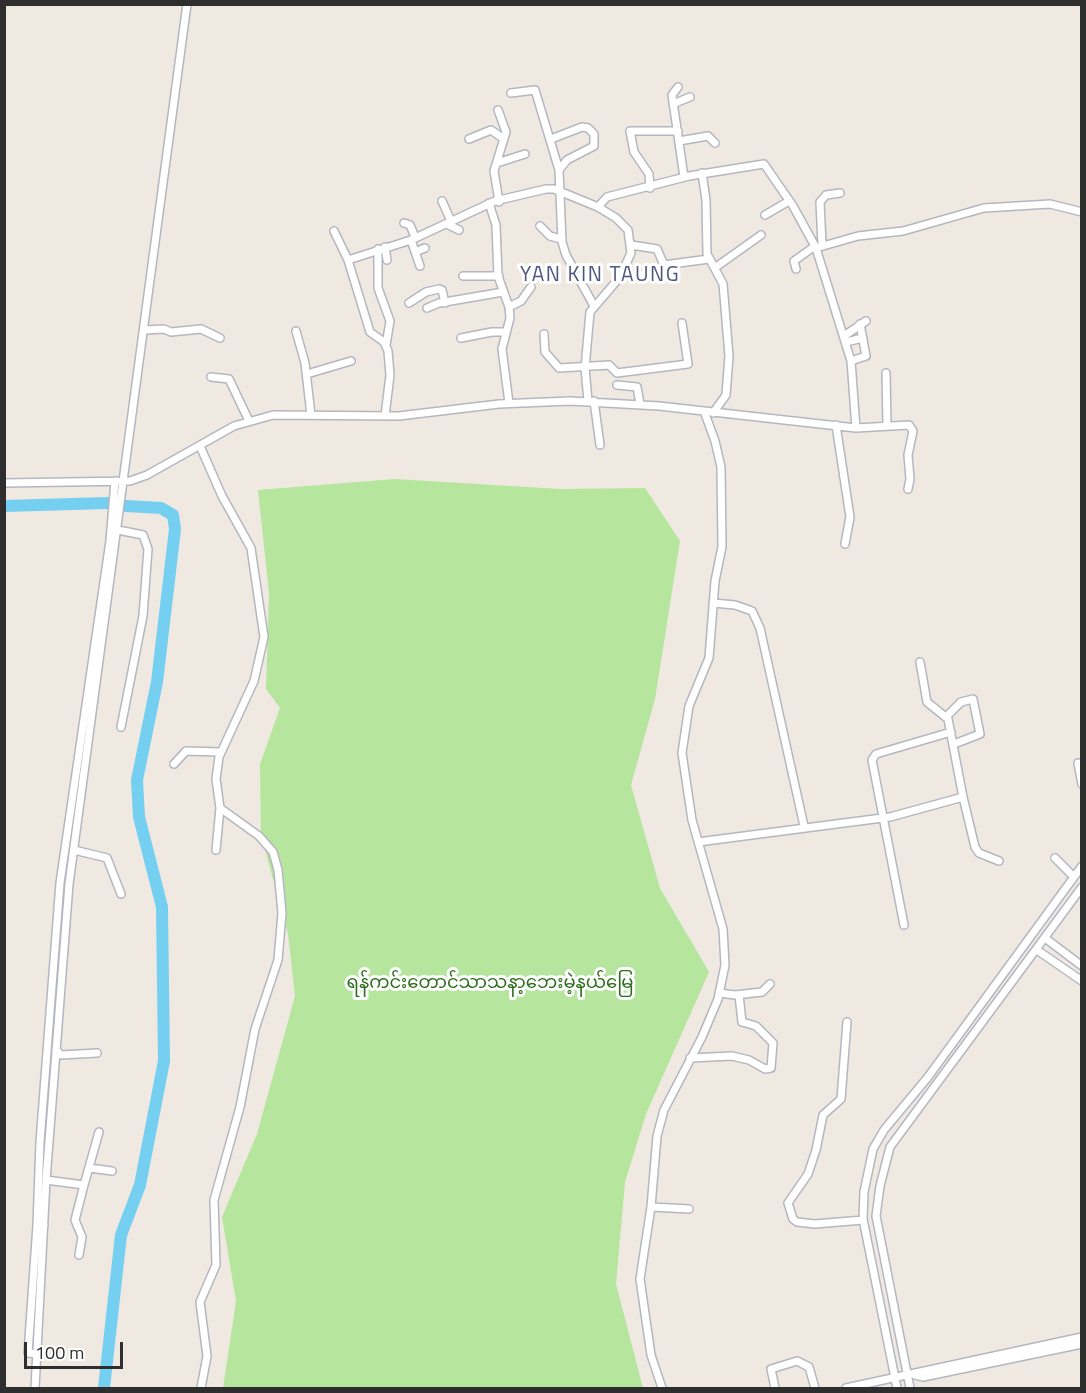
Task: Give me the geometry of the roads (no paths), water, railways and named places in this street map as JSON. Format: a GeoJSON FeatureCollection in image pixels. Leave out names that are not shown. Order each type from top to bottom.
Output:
{"type":"FeatureCollection","features":[{"type":"Feature","properties":{"kind":"street"},"geometry":{"type":"LineString","coordinates":[[41,1225],[46,1180],[44,1168],[74,850],[74,820],[109,548],[145,330],[187,4]]}},
{"type":"Feature","properties":{"kind":"street"},"geometry":{"type":"LineString","coordinates":[[678,87],[672,95],[684,177]]}},
{"type":"Feature","properties":{"kind":"street"},"geometry":{"type":"LineString","coordinates":[[511,93],[535,90],[559,170],[561,239],[566,255],[594,306]]}},
{"type":"Feature","properties":{"kind":"street"},"geometry":{"type":"LineString","coordinates":[[673,104],[690,97]]}},
{"type":"Feature","properties":{"kind":"street"},"geometry":{"type":"LineString","coordinates":[[498,110],[506,130],[494,174],[499,202]]}},
{"type":"Feature","properties":{"kind":"street"},"geometry":{"type":"LineString","coordinates":[[551,139],[582,127],[588,128],[594,134],[594,146],[567,160],[559,170]]}},
{"type":"Feature","properties":{"kind":"street"},"geometry":{"type":"LineString","coordinates":[[469,139],[491,130],[504,139]]}},
{"type":"Feature","properties":{"kind":"street"},"geometry":{"type":"LineString","coordinates":[[650,188],[649,174],[634,152],[630,131],[678,131]]}},
{"type":"Feature","properties":{"kind":"street"},"geometry":{"type":"LineString","coordinates":[[679,141],[705,136],[716,143]]}},
{"type":"Feature","properties":{"kind":"street"},"geometry":{"type":"LineString","coordinates":[[497,163],[525,154]]}},
{"type":"Feature","properties":{"kind":"street"},"geometry":{"type":"LineString","coordinates":[[598,207],[612,195],[650,188],[684,177],[764,164],[818,246],[851,361],[855,428]]}},
{"type":"Feature","properties":{"kind":"street"},"geometry":{"type":"LineString","coordinates":[[702,174],[709,259],[722,279],[725,295],[729,367],[726,394],[713,413]]}},
{"type":"Feature","properties":{"kind":"street"},"geometry":{"type":"LineString","coordinates":[[348,260],[413,239],[489,203],[546,189],[559,191],[598,207],[623,224],[628,231],[632,245],[629,260],[621,274],[594,306],[588,321],[585,368],[600,445]]}},
{"type":"Feature","properties":{"kind":"street"},"geometry":{"type":"LineString","coordinates":[[818,246],[820,202],[826,195],[840,193]]}},
{"type":"Feature","properties":{"kind":"street"},"geometry":{"type":"LineString","coordinates":[[442,201],[449,222],[459,230]]}},
{"type":"Feature","properties":{"kind":"street"},"geometry":{"type":"LineString","coordinates":[[765,215],[789,201]]}},
{"type":"Feature","properties":{"kind":"street"},"geometry":{"type":"LineString","coordinates":[[489,203],[496,225],[499,276],[510,318],[502,349],[509,403]]}},
{"type":"Feature","properties":{"kind":"street"},"geometry":{"type":"LineString","coordinates":[[796,269],[794,261],[818,246],[858,236],[903,231],[984,208],[1050,204],[1082,212]]}},
{"type":"Feature","properties":{"kind":"street"},"geometry":{"type":"LineString","coordinates":[[404,223],[410,225],[420,266]]}},
{"type":"Feature","properties":{"kind":"street"},"geometry":{"type":"LineString","coordinates":[[540,226],[550,236],[561,239]]}},
{"type":"Feature","properties":{"kind":"street"},"geometry":{"type":"LineString","coordinates":[[334,231],[348,260],[370,333],[386,345]]}},
{"type":"Feature","properties":{"kind":"street"},"geometry":{"type":"LineString","coordinates":[[716,267],[761,235]]}},
{"type":"Feature","properties":{"kind":"street"},"geometry":{"type":"LineString","coordinates":[[632,245],[657,249],[664,265],[709,259]]}},
{"type":"Feature","properties":{"kind":"street"},"geometry":{"type":"LineString","coordinates":[[382,248],[387,260]]}},
{"type":"Feature","properties":{"kind":"street"},"geometry":{"type":"LineString","coordinates":[[382,248],[378,288],[390,324],[386,345],[390,375],[385,416]]}},
{"type":"Feature","properties":{"kind":"street"},"geometry":{"type":"LineString","coordinates":[[415,252],[425,248]]}},
{"type":"Feature","properties":{"kind":"street"},"geometry":{"type":"LineString","coordinates":[[621,274],[653,275]]}},
{"type":"Feature","properties":{"kind":"street"},"geometry":{"type":"LineString","coordinates":[[462,276],[499,276]]}},
{"type":"Feature","properties":{"kind":"street"},"geometry":{"type":"LineString","coordinates":[[508,307],[521,301],[531,287]]}},
{"type":"Feature","properties":{"kind":"street"},"geometry":{"type":"LineString","coordinates":[[409,303],[426,292],[439,289],[442,290],[446,303]]}},
{"type":"Feature","properties":{"kind":"street"},"geometry":{"type":"LineString","coordinates":[[427,308],[502,292]]}},
{"type":"Feature","properties":{"kind":"street"},"geometry":{"type":"LineString","coordinates":[[544,334],[545,352],[555,367],[585,368],[609,365],[617,373],[688,364],[682,322]]}},
{"type":"Feature","properties":{"kind":"street"},"geometry":{"type":"LineString","coordinates":[[845,339],[863,323],[866,356],[851,361]]}},
{"type":"Feature","properties":{"kind":"street"},"geometry":{"type":"LineString","coordinates":[[145,330],[164,329],[171,332],[201,329],[220,338]]}},
{"type":"Feature","properties":{"kind":"street"},"geometry":{"type":"LineString","coordinates":[[296,331],[307,374],[311,415]]}},
{"type":"Feature","properties":{"kind":"street"},"geometry":{"type":"LineString","coordinates":[[461,338],[497,331],[506,332]]}},
{"type":"Feature","properties":{"kind":"street"},"geometry":{"type":"LineString","coordinates":[[845,339],[863,338]]}},
{"type":"Feature","properties":{"kind":"street"},"geometry":{"type":"LineString","coordinates":[[307,374],[351,361]]}},
{"type":"Feature","properties":{"kind":"street"},"geometry":{"type":"LineString","coordinates":[[886,373],[887,426]]}},
{"type":"Feature","properties":{"kind":"street"},"geometry":{"type":"LineString","coordinates":[[211,377],[229,379],[249,421]]}},
{"type":"Feature","properties":{"kind":"street"},"geometry":{"type":"LineString","coordinates":[[617,385],[637,387],[640,404]]}},
{"type":"Feature","properties":{"kind":"street"},"geometry":{"type":"LineString","coordinates":[[4,483],[120,482],[147,475],[249,421],[273,415],[385,416],[509,403],[591,401],[640,404],[855,428],[905,424],[912,428],[912,443],[908,455],[910,479],[908,489]]}},
{"type":"Feature","properties":{"kind":"street"},"geometry":{"type":"LineString","coordinates":[[662,1389],[651,1355],[640,1280],[660,1122],[702,1037],[719,993],[725,965],[723,928],[698,842],[686,790],[682,753],[689,706],[709,658],[713,603],[722,547],[723,488],[719,453],[704,411]]}},
{"type":"Feature","properties":{"kind":"street"},"geometry":{"type":"LineString","coordinates":[[836,425],[850,518],[845,544]]}},
{"type":"Feature","properties":{"kind":"street"},"geometry":{"type":"LineString","coordinates":[[200,446],[222,496],[251,548],[264,637],[254,681],[220,752],[216,779],[220,808],[216,850]]}},
{"type":"Feature","properties":{"kind":"street"},"geometry":{"type":"LineString","coordinates":[[35,1389],[33,1354],[60,883],[74,820],[118,530],[120,482]]}},
{"type":"Feature","properties":{"kind":"street"},"geometry":{"type":"LineString","coordinates":[[118,530],[143,536],[148,549],[143,616],[121,727]]}},
{"type":"Feature","properties":{"kind":"street"},"geometry":{"type":"LineString","coordinates":[[713,603],[735,604],[752,612],[760,628],[768,654],[804,826]]}},
{"type":"Feature","properties":{"kind":"street"},"geometry":{"type":"LineString","coordinates":[[920,662],[927,702],[947,716],[975,846],[979,853],[999,861]]}},
{"type":"Feature","properties":{"kind":"street"},"geometry":{"type":"LineString","coordinates":[[947,716],[961,702],[973,699],[980,734],[954,744]]}},
{"type":"Feature","properties":{"kind":"street"},"geometry":{"type":"LineString","coordinates":[[904,925],[873,757],[905,744],[951,732]]}},
{"type":"Feature","properties":{"kind":"street"},"geometry":{"type":"LineString","coordinates":[[174,764],[186,751],[220,752]]}},
{"type":"Feature","properties":{"kind":"street"},"geometry":{"type":"LineString","coordinates":[[1078,763],[1082,784]]}},
{"type":"Feature","properties":{"kind":"street"},"geometry":{"type":"LineString","coordinates":[[698,842],[883,817],[963,797]]}},
{"type":"Feature","properties":{"kind":"street"},"geometry":{"type":"LineString","coordinates":[[201,1389],[207,1356],[200,1302],[216,1265],[214,1200],[240,1107],[255,1029],[278,960],[281,932],[281,892],[273,852],[258,836],[220,808]]}},
{"type":"Feature","properties":{"kind":"street"},"geometry":{"type":"LineString","coordinates":[[74,850],[107,858],[121,894]]}},
{"type":"Feature","properties":{"kind":"street"},"geometry":{"type":"LineString","coordinates":[[1055,858],[1074,877]]}},
{"type":"Feature","properties":{"kind":"street"},"geometry":{"type":"LineString","coordinates":[[897,1389],[863,1221],[864,1192],[876,1142],[928,1077],[1082,866]]}},
{"type":"Feature","properties":{"kind":"street"},"geometry":{"type":"LineString","coordinates":[[910,1389],[876,1216],[890,1148],[1082,887]]}},
{"type":"Feature","properties":{"kind":"street"},"geometry":{"type":"LineString","coordinates":[[1044,939],[1082,966]]}},
{"type":"Feature","properties":{"kind":"street"},"geometry":{"type":"LineString","coordinates":[[1038,949],[1082,981]]}},
{"type":"Feature","properties":{"kind":"street"},"geometry":{"type":"LineString","coordinates":[[719,993],[740,995],[762,992],[770,984]]}},
{"type":"Feature","properties":{"kind":"street"},"geometry":{"type":"LineString","coordinates":[[690,1058],[732,1056],[749,1060],[765,1069],[771,1068],[773,1043],[756,1026],[742,1022],[740,995]]}},
{"type":"Feature","properties":{"kind":"street"},"geometry":{"type":"LineString","coordinates":[[847,1022],[841,1099],[823,1114],[808,1174],[788,1203],[793,1219],[797,1222],[815,1224],[863,1221]]}},
{"type":"Feature","properties":{"kind":"street"},"geometry":{"type":"LineString","coordinates":[[56,1050],[61,1055],[97,1053]]}},
{"type":"Feature","properties":{"kind":"street"},"geometry":{"type":"LineString","coordinates":[[79,1255],[82,1240],[75,1220],[99,1132]]}},
{"type":"Feature","properties":{"kind":"street"},"geometry":{"type":"LineString","coordinates":[[89,1168],[112,1171]]}},
{"type":"Feature","properties":{"kind":"street"},"geometry":{"type":"LineString","coordinates":[[46,1180],[84,1185]]}},
{"type":"Feature","properties":{"kind":"street"},"geometry":{"type":"LineString","coordinates":[[651,1207],[689,1209]]}},
{"type":"Feature","properties":{"kind":"street"},"geometry":{"type":"LineString","coordinates":[[846,1389],[1082,1337]]}},
{"type":"Feature","properties":{"kind":"street"},"geometry":{"type":"LineString","coordinates":[[909,1376],[923,1377],[1082,1344]]}},
{"type":"Feature","properties":{"kind":"street"},"geometry":{"type":"LineString","coordinates":[[775,1389],[771,1368],[797,1361],[808,1367],[815,1389]]}},
{"type":"Feature","properties":{"kind":"waterway"},"geometry":{"type":"LineString","coordinates":[[4,506],[107,503]]}},
{"type":"Feature","properties":{"kind":"waterway"},"geometry":{"type":"LineString","coordinates":[[104,1388],[121,1235],[140,1185],[164,1061],[162,907],[139,817],[137,780],[157,682],[175,529],[173,515],[161,508],[126,506]]}},
{"type":"Feature","properties":{"kind":"district","name":"YAN KIN TAUNG"},"geometry":{"type":"Point","coordinates":[600,276]}},
{"type":"Feature","properties":{"kind":"park label","name":"ရန်ကင်းတောင်သာသနာ့ဘေးမဲ့နယ်မြေ"},"geometry":{"type":"Point","coordinates":[490,984]}}]}
